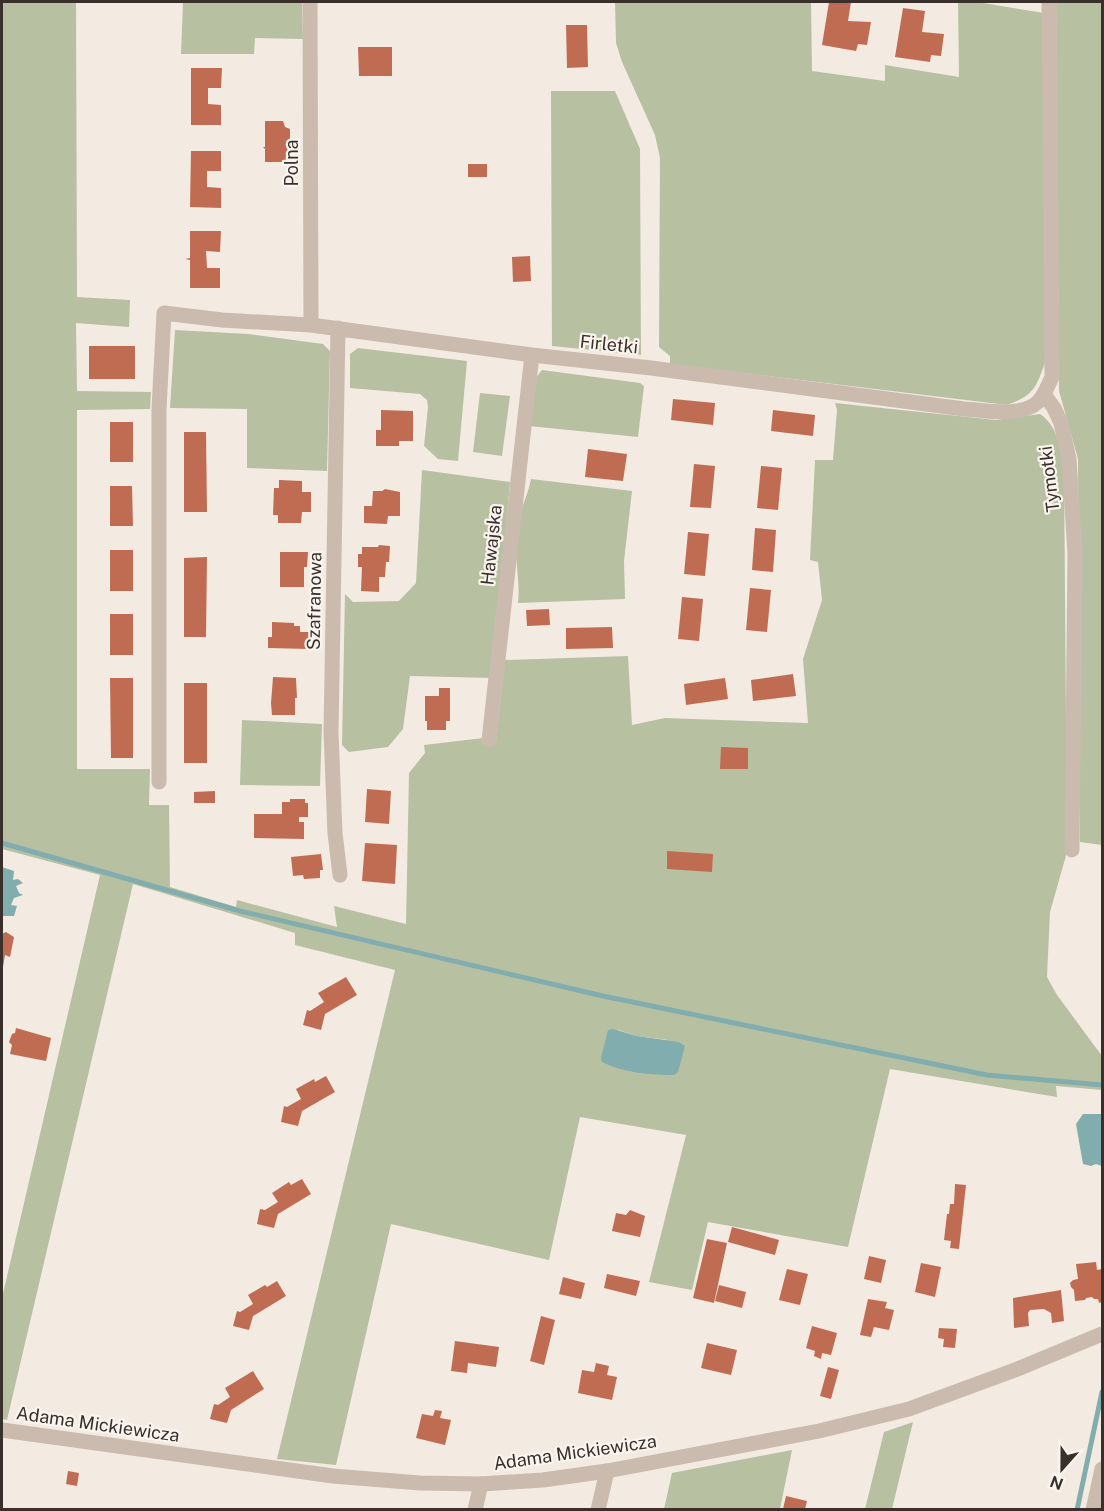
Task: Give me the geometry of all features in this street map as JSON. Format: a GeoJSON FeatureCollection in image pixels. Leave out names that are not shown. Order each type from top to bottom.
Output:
{"type":"FeatureCollection","features":[{"type":"Feature","properties":{"kind":"street","name":"Polna"},"geometry":{"type":"LineString","coordinates":[[310,2],[310,325]]}},
{"type":"Feature","properties":{"kind":"street"},"geometry":{"type":"LineString","coordinates":[[1044,394],[1052,377],[1053,358],[1049,2]]}},
{"type":"Feature","properties":{"kind":"street","name":"Firletki"},"geometry":{"type":"LineString","coordinates":[[159,782],[159,409],[164,313],[222,320],[338,328],[532,355],[651,368],[964,409],[1008,411],[1026,408],[1037,403],[1044,394]]}},
{"type":"Feature","properties":{"kind":"street","name":"Szafranowa"},"geometry":{"type":"LineString","coordinates":[[338,328],[331,732],[335,833],[340,875]]}},
{"type":"Feature","properties":{"kind":"street","name":"Hawajska"},"geometry":{"type":"LineString","coordinates":[[489,740],[532,355]]}},
{"type":"Feature","properties":{"kind":"street","name":"Tymotki"},"geometry":{"type":"LineString","coordinates":[[1044,394],[1054,408],[1060,423],[1069,459],[1075,553],[1072,850]]}},
{"type":"Feature","properties":{"kind":"street","name":"Adama Mickiewicza"},"geometry":{"type":"LineString","coordinates":[[2,1430],[333,1476],[420,1483],[481,1484],[543,1479],[607,1471],[819,1431],[909,1409],[1015,1370],[1102,1334]]}},
{"type":"Feature","properties":{"kind":"street"},"geometry":{"type":"LineString","coordinates":[[1094,1509],[1102,1469]]}},
{"type":"Feature","properties":{"kind":"street"},"geometry":{"type":"LineString","coordinates":[[598,1509],[607,1471]]}},
{"type":"Feature","properties":{"kind":"street"},"geometry":{"type":"LineString","coordinates":[[475,1509],[481,1484]]}},
{"type":"Feature","properties":{"kind":"green space"},"geometry":{"type":"Polygon","coordinates":[[[2,2],[76,2],[77,297],[130,300],[129,327],[76,323],[77,391],[151,392],[150,409],[77,410],[77,769],[150,769],[149,805],[169,805],[170,887],[236,907],[237,900],[337,927],[334,906],[406,924],[409,773],[425,753],[424,745],[483,738],[496,742],[505,660],[628,656],[632,725],[665,718],[808,723],[803,659],[822,600],[818,562],[810,560],[815,460],[833,460],[837,410],[835,403],[996,420],[1040,414],[1051,425],[1057,438],[1064,468],[1067,852],[1050,912],[1047,977],[1057,995],[1102,1056],[1102,1090],[1056,1086],[1057,1097],[890,1069],[848,1247],[708,1222],[692,1290],[649,1282],[686,1135],[580,1117],[549,1260],[391,1224],[336,1465],[277,1459],[395,970],[295,945],[295,933],[133,884],[7,1420],[2,1419],[2,1298],[100,875],[2,849],[2,2]],[[618,1030],[602,1061],[627,1070],[668,1040],[637,1036],[618,1030]]]}},
{"type":"Feature","properties":{"kind":"green space"},"geometry":{"type":"Polygon","coordinates":[[[183,2],[302,2],[303,39],[255,38],[254,54],[181,54],[183,2]]]}},
{"type":"Feature","properties":{"kind":"green space"},"geometry":{"type":"Polygon","coordinates":[[[615,2],[811,2],[812,71],[885,81],[885,65],[959,77],[958,2],[977,2],[1044,13],[1046,360],[1033,389],[1023,398],[1007,405],[670,364],[670,356],[659,347],[660,158],[655,135],[622,62],[616,43],[615,2]]]}},
{"type":"Feature","properties":{"kind":"green space"},"geometry":{"type":"Polygon","coordinates":[[[1056,2],[1102,2],[1102,845],[1080,842],[1078,459],[1059,391],[1056,2]]]}},
{"type":"Feature","properties":{"kind":"green space"},"geometry":{"type":"Polygon","coordinates":[[[551,91],[615,91],[640,149],[641,355],[552,346],[551,91]]]}},
{"type":"Feature","properties":{"kind":"green space"},"geometry":{"type":"Polygon","coordinates":[[[175,330],[248,334],[323,344],[330,351],[327,471],[247,468],[247,409],[170,408],[175,330]]]}},
{"type":"Feature","properties":{"kind":"green space"},"geometry":{"type":"Polygon","coordinates":[[[358,348],[467,361],[458,461],[438,459],[424,446],[428,407],[427,400],[420,394],[350,388],[350,354],[358,348]]]}},
{"type":"Feature","properties":{"kind":"green space"},"geometry":{"type":"Polygon","coordinates":[[[542,370],[640,383],[644,386],[638,437],[529,426],[535,379],[542,370]]]}},
{"type":"Feature","properties":{"kind":"green space"},"geometry":{"type":"Polygon","coordinates":[[[480,393],[510,396],[502,456],[473,452],[480,393]]]}},
{"type":"Feature","properties":{"kind":"green space"},"geometry":{"type":"Polygon","coordinates":[[[422,470],[510,482],[492,678],[410,676],[403,729],[388,747],[349,752],[342,745],[345,594],[353,602],[399,601],[416,583],[422,470]]]}},
{"type":"Feature","properties":{"kind":"green space"},"geometry":{"type":"Polygon","coordinates":[[[531,479],[632,491],[624,561],[625,599],[518,603],[517,523],[531,479]]]}},
{"type":"Feature","properties":{"kind":"green space"},"geometry":{"type":"Polygon","coordinates":[[[242,720],[322,724],[320,786],[240,785],[242,720]]]}},
{"type":"Feature","properties":{"kind":"green space"},"geometry":{"type":"Polygon","coordinates":[[[913,1422],[892,1509],[865,1509],[884,1432],[913,1422]]]}},
{"type":"Feature","properties":{"kind":"green space"},"geometry":{"type":"Polygon","coordinates":[[[792,1450],[780,1509],[664,1509],[672,1473],[792,1450]]]}},
{"type":"Feature","properties":{"kind":"water"},"geometry":{"type":"Polygon","coordinates":[[[2,867],[14,871],[13,880],[18,879],[23,883],[16,886],[19,893],[23,895],[14,898],[11,905],[17,906],[14,916],[2,916],[2,867]]]}},
{"type":"Feature","properties":{"kind":"water"},"geometry":{"type":"Polygon","coordinates":[[[613,1029],[637,1036],[679,1042],[685,1046],[678,1072],[674,1075],[638,1073],[602,1062],[608,1030],[613,1029]]]}},
{"type":"Feature","properties":{"kind":"water"},"geometry":{"type":"Polygon","coordinates":[[[1083,1114],[1102,1114],[1102,1166],[1083,1164],[1076,1124],[1083,1114]]]}},
{"type":"Feature","properties":{"kind":"building"},"geometry":{"type":"Polygon","coordinates":[[[829,2],[851,2],[848,21],[871,22],[867,45],[858,44],[856,51],[822,45],[829,2]]]}},
{"type":"Feature","properties":{"kind":"building"},"geometry":{"type":"Polygon","coordinates":[[[903,8],[925,11],[922,32],[944,34],[941,56],[931,55],[930,62],[895,57],[903,8]]]}},
{"type":"Feature","properties":{"kind":"building"},"geometry":{"type":"Polygon","coordinates":[[[566,25],[587,25],[588,67],[567,68],[566,25]]]}},
{"type":"Feature","properties":{"kind":"building"},"geometry":{"type":"Polygon","coordinates":[[[358,47],[392,47],[392,76],[359,76],[358,47]]]}},
{"type":"Feature","properties":{"kind":"building"},"geometry":{"type":"Polygon","coordinates":[[[191,68],[222,68],[221,88],[208,88],[208,104],[221,105],[221,125],[191,125],[191,68]]]}},
{"type":"Feature","properties":{"kind":"building"},"geometry":{"type":"Polygon","coordinates":[[[265,121],[283,121],[285,127],[290,129],[290,162],[265,162],[263,147],[265,147],[265,121]]]}},
{"type":"Feature","properties":{"kind":"building"},"geometry":{"type":"Polygon","coordinates":[[[191,151],[221,151],[221,171],[207,171],[207,187],[221,188],[221,208],[190,207],[191,151]]]}},
{"type":"Feature","properties":{"kind":"building"},"geometry":{"type":"Polygon","coordinates":[[[468,164],[487,164],[487,177],[468,177],[468,164]]]}},
{"type":"Feature","properties":{"kind":"building"},"geometry":{"type":"Polygon","coordinates":[[[190,231],[221,231],[220,252],[206,251],[207,268],[220,268],[220,288],[190,288],[190,260],[185,259],[190,258],[190,231]]]}},
{"type":"Feature","properties":{"kind":"building"},"geometry":{"type":"Polygon","coordinates":[[[530,256],[531,281],[513,282],[512,257],[530,256]]]}},
{"type":"Feature","properties":{"kind":"building"},"geometry":{"type":"Polygon","coordinates":[[[89,346],[135,346],[135,379],[89,379],[89,346]]]}},
{"type":"Feature","properties":{"kind":"building"},"geometry":{"type":"Polygon","coordinates":[[[673,399],[715,403],[713,425],[671,420],[673,399]]]}},
{"type":"Feature","properties":{"kind":"building"},"geometry":{"type":"Polygon","coordinates":[[[381,410],[413,411],[413,441],[399,441],[399,446],[376,446],[376,430],[381,430],[381,410]]]}},
{"type":"Feature","properties":{"kind":"building"},"geometry":{"type":"Polygon","coordinates":[[[773,410],[815,415],[813,436],[771,431],[773,410]]]}},
{"type":"Feature","properties":{"kind":"building"},"geometry":{"type":"Polygon","coordinates":[[[110,422],[133,422],[133,462],[110,462],[110,422]]]}},
{"type":"Feature","properties":{"kind":"building"},"geometry":{"type":"Polygon","coordinates":[[[184,432],[206,432],[207,512],[184,512],[184,432]]]}},
{"type":"Feature","properties":{"kind":"building"},"geometry":{"type":"Polygon","coordinates":[[[588,449],[627,454],[623,481],[585,477],[588,449]]]}},
{"type":"Feature","properties":{"kind":"building"},"geometry":{"type":"Polygon","coordinates":[[[694,464],[715,466],[711,508],[690,507],[694,464]]]}},
{"type":"Feature","properties":{"kind":"building"},"geometry":{"type":"Polygon","coordinates":[[[761,466],[782,468],[778,510],[757,508],[761,466]]]}},
{"type":"Feature","properties":{"kind":"building"},"geometry":{"type":"Polygon","coordinates":[[[279,480],[302,481],[302,492],[311,492],[311,512],[302,512],[301,523],[278,523],[278,515],[273,515],[274,488],[279,488],[279,480]]]}},
{"type":"Feature","properties":{"kind":"building"},"geometry":{"type":"Polygon","coordinates":[[[110,486],[132,486],[133,526],[110,526],[110,486]]]}},
{"type":"Feature","properties":{"kind":"building"},"geometry":{"type":"Polygon","coordinates":[[[385,489],[400,492],[400,516],[388,516],[387,524],[364,523],[364,506],[372,506],[373,491],[385,489]]]}},
{"type":"Feature","properties":{"kind":"building"},"geometry":{"type":"Polygon","coordinates":[[[755,528],[776,530],[773,572],[752,570],[755,528]]]}},
{"type":"Feature","properties":{"kind":"building"},"geometry":{"type":"Polygon","coordinates":[[[688,532],[709,534],[705,576],[684,574],[688,532]]]}},
{"type":"Feature","properties":{"kind":"building"},"geometry":{"type":"Polygon","coordinates":[[[379,545],[390,546],[385,577],[379,577],[379,592],[361,591],[362,567],[358,567],[358,554],[362,554],[362,547],[378,547],[379,545]]]}},
{"type":"Feature","properties":{"kind":"building"},"geometry":{"type":"Polygon","coordinates":[[[110,550],[133,550],[133,591],[110,591],[110,550]]]}},
{"type":"Feature","properties":{"kind":"building"},"geometry":{"type":"Polygon","coordinates":[[[280,552],[308,552],[307,567],[304,567],[304,587],[280,587],[280,552]]]}},
{"type":"Feature","properties":{"kind":"building"},"geometry":{"type":"Polygon","coordinates":[[[207,557],[206,637],[184,637],[184,558],[207,557]]]}},
{"type":"Feature","properties":{"kind":"building"},"geometry":{"type":"Polygon","coordinates":[[[750,588],[771,590],[767,632],[746,630],[750,588]]]}},
{"type":"Feature","properties":{"kind":"building"},"geometry":{"type":"Polygon","coordinates":[[[682,597],[703,599],[699,641],[678,639],[682,597]]]}},
{"type":"Feature","properties":{"kind":"building"},"geometry":{"type":"Polygon","coordinates":[[[549,609],[550,625],[527,626],[526,610],[549,609]]]}},
{"type":"Feature","properties":{"kind":"building"},"geometry":{"type":"Polygon","coordinates":[[[110,614],[133,614],[133,655],[110,655],[110,614]]]}},
{"type":"Feature","properties":{"kind":"building"},"geometry":{"type":"Polygon","coordinates":[[[272,622],[294,623],[294,626],[300,626],[300,632],[309,632],[309,649],[268,648],[268,637],[272,637],[272,622]]]}},
{"type":"Feature","properties":{"kind":"building"},"geometry":{"type":"Polygon","coordinates":[[[612,627],[613,648],[566,649],[566,628],[612,627]]]}},
{"type":"Feature","properties":{"kind":"building"},"geometry":{"type":"Polygon","coordinates":[[[793,674],[796,696],[753,701],[751,680],[793,674]]]}},
{"type":"Feature","properties":{"kind":"building"},"geometry":{"type":"Polygon","coordinates":[[[273,677],[296,678],[295,715],[272,715],[273,677]]]}},
{"type":"Feature","properties":{"kind":"building"},"geometry":{"type":"Polygon","coordinates":[[[110,678],[133,678],[133,758],[111,758],[110,678]]]}},
{"type":"Feature","properties":{"kind":"building"},"geometry":{"type":"Polygon","coordinates":[[[725,678],[728,699],[686,705],[684,684],[725,678]]]}},
{"type":"Feature","properties":{"kind":"building"},"geometry":{"type":"Polygon","coordinates":[[[184,683],[207,683],[207,763],[184,763],[184,683]]]}},
{"type":"Feature","properties":{"kind":"building"},"geometry":{"type":"Polygon","coordinates":[[[439,688],[450,688],[450,721],[446,721],[446,730],[427,730],[425,696],[439,696],[439,688]]]}},
{"type":"Feature","properties":{"kind":"building"},"geometry":{"type":"Polygon","coordinates":[[[721,747],[748,748],[748,769],[720,769],[721,747]]]}},
{"type":"Feature","properties":{"kind":"building"},"geometry":{"type":"Polygon","coordinates":[[[367,789],[391,791],[389,824],[365,822],[367,789]]]}},
{"type":"Feature","properties":{"kind":"building"},"geometry":{"type":"Polygon","coordinates":[[[215,791],[215,803],[194,803],[194,792],[215,791]]]}},
{"type":"Feature","properties":{"kind":"building"},"geometry":{"type":"Polygon","coordinates":[[[290,799],[305,799],[305,803],[308,803],[308,817],[299,817],[299,822],[304,822],[304,839],[254,838],[254,814],[282,814],[282,802],[290,802],[290,799]]]}},
{"type":"Feature","properties":{"kind":"building"},"geometry":{"type":"Polygon","coordinates":[[[365,843],[397,845],[395,884],[362,881],[365,843]]]}},
{"type":"Feature","properties":{"kind":"building"},"geometry":{"type":"Polygon","coordinates":[[[667,851],[713,854],[712,872],[667,869],[667,851]]]}},
{"type":"Feature","properties":{"kind":"building"},"geometry":{"type":"Polygon","coordinates":[[[321,854],[323,870],[320,870],[320,878],[304,879],[303,875],[293,876],[291,857],[321,854]]]}},
{"type":"Feature","properties":{"kind":"building"},"geometry":{"type":"Polygon","coordinates":[[[6,932],[14,937],[10,957],[5,955],[3,967],[2,934],[6,932]]]}},
{"type":"Feature","properties":{"kind":"building"},"geometry":{"type":"Polygon","coordinates":[[[346,977],[357,995],[325,1014],[321,1030],[303,1025],[307,1010],[310,1011],[324,1002],[318,993],[346,977]]]}},
{"type":"Feature","properties":{"kind":"building"},"geometry":{"type":"Polygon","coordinates":[[[16,1028],[51,1038],[46,1061],[10,1054],[12,1045],[9,1042],[16,1028]]]}},
{"type":"Feature","properties":{"kind":"building"},"geometry":{"type":"Polygon","coordinates":[[[326,1076],[335,1092],[302,1111],[298,1126],[281,1122],[284,1106],[287,1107],[301,1099],[296,1089],[314,1079],[315,1082],[326,1076]]]}},
{"type":"Feature","properties":{"kind":"building"},"geometry":{"type":"Polygon","coordinates":[[[302,1179],[311,1194],[278,1214],[274,1228],[257,1224],[260,1209],[265,1210],[278,1202],[272,1193],[289,1182],[291,1185],[302,1179]]]}},
{"type":"Feature","properties":{"kind":"building"},"geometry":{"type":"Polygon","coordinates":[[[955,1184],[966,1185],[959,1249],[950,1248],[951,1241],[944,1240],[947,1214],[949,1214],[950,1204],[954,1204],[955,1184]]]}},
{"type":"Feature","properties":{"kind":"building"},"geometry":{"type":"Polygon","coordinates":[[[630,1210],[645,1216],[640,1237],[612,1231],[616,1213],[626,1215],[630,1210]]]}},
{"type":"Feature","properties":{"kind":"building"},"geometry":{"type":"Polygon","coordinates":[[[732,1227],[779,1240],[775,1255],[728,1242],[732,1227]]]}},
{"type":"Feature","properties":{"kind":"building"},"geometry":{"type":"Polygon","coordinates":[[[707,1239],[727,1243],[714,1303],[693,1298],[707,1239]]]}},
{"type":"Feature","properties":{"kind":"building"},"geometry":{"type":"Polygon","coordinates":[[[869,1256],[886,1260],[881,1283],[864,1279],[869,1256]]]}},
{"type":"Feature","properties":{"kind":"building"},"geometry":{"type":"Polygon","coordinates":[[[1096,1262],[1097,1270],[1102,1269],[1102,1302],[1099,1303],[1098,1299],[1092,1297],[1075,1301],[1074,1290],[1070,1283],[1078,1279],[1076,1264],[1096,1262]]]}},
{"type":"Feature","properties":{"kind":"building"},"geometry":{"type":"Polygon","coordinates":[[[921,1263],[941,1267],[935,1297],[915,1292],[921,1263]]]}},
{"type":"Feature","properties":{"kind":"building"},"geometry":{"type":"Polygon","coordinates":[[[787,1269],[808,1274],[800,1305],[779,1300],[787,1269]]]}},
{"type":"Feature","properties":{"kind":"building"},"geometry":{"type":"Polygon","coordinates":[[[607,1274],[640,1281],[636,1296],[604,1288],[607,1274]]]}},
{"type":"Feature","properties":{"kind":"building"},"geometry":{"type":"Polygon","coordinates":[[[563,1277],[585,1283],[581,1299],[559,1294],[563,1277]]]}},
{"type":"Feature","properties":{"kind":"building"},"geometry":{"type":"Polygon","coordinates":[[[277,1281],[286,1296],[253,1316],[249,1330],[233,1326],[237,1311],[240,1312],[253,1304],[248,1295],[277,1281]]]}},
{"type":"Feature","properties":{"kind":"building"},"geometry":{"type":"Polygon","coordinates":[[[719,1285],[746,1292],[742,1308],[715,1301],[719,1285]]]}},
{"type":"Feature","properties":{"kind":"building"},"geometry":{"type":"Polygon","coordinates":[[[1061,1290],[1064,1321],[1052,1323],[1051,1313],[1044,1309],[1030,1310],[1028,1313],[1029,1326],[1014,1328],[1013,1298],[1061,1290]]]}},
{"type":"Feature","properties":{"kind":"building"},"geometry":{"type":"Polygon","coordinates":[[[868,1299],[887,1302],[885,1308],[894,1310],[889,1330],[874,1327],[871,1337],[860,1335],[868,1299]]]}},
{"type":"Feature","properties":{"kind":"building"},"geometry":{"type":"Polygon","coordinates":[[[541,1316],[555,1320],[544,1365],[530,1361],[541,1316]]]}},
{"type":"Feature","properties":{"kind":"building"},"geometry":{"type":"Polygon","coordinates":[[[812,1326],[837,1333],[831,1355],[822,1353],[821,1359],[814,1356],[815,1351],[806,1348],[812,1326]]]}},
{"type":"Feature","properties":{"kind":"building"},"geometry":{"type":"Polygon","coordinates":[[[939,1328],[957,1329],[955,1348],[943,1347],[944,1339],[938,1338],[939,1328]]]}},
{"type":"Feature","properties":{"kind":"building"},"geometry":{"type":"Polygon","coordinates":[[[455,1341],[499,1347],[496,1367],[468,1363],[467,1373],[451,1371],[455,1341]]]}},
{"type":"Feature","properties":{"kind":"building"},"geometry":{"type":"Polygon","coordinates":[[[707,1343],[737,1350],[731,1375],[701,1368],[707,1343]]]}},
{"type":"Feature","properties":{"kind":"building"},"geometry":{"type":"Polygon","coordinates":[[[596,1363],[609,1366],[607,1375],[617,1377],[612,1400],[578,1393],[582,1370],[594,1372],[596,1363]]]}},
{"type":"Feature","properties":{"kind":"building"},"geometry":{"type":"Polygon","coordinates":[[[828,1367],[839,1370],[831,1399],[820,1396],[828,1367]]]}},
{"type":"Feature","properties":{"kind":"building"},"geometry":{"type":"Polygon","coordinates":[[[253,1371],[264,1389],[231,1410],[227,1423],[210,1419],[214,1404],[218,1405],[230,1397],[225,1388],[253,1371]]]}},
{"type":"Feature","properties":{"kind":"building"},"geometry":{"type":"Polygon","coordinates":[[[435,1410],[442,1411],[440,1418],[451,1420],[445,1445],[416,1438],[422,1414],[433,1416],[435,1410]]]}},
{"type":"Feature","properties":{"kind":"building"},"geometry":{"type":"Polygon","coordinates":[[[68,1471],[79,1473],[77,1486],[66,1484],[68,1471]]]}},
{"type":"Feature","properties":{"kind":"building"},"geometry":{"type":"Polygon","coordinates":[[[786,1496],[807,1501],[805,1509],[783,1509],[786,1496]]]}},
{"type":"Feature","properties":{"kind":"waterway"},"geometry":{"type":"LineString","coordinates":[[2,843],[240,911],[603,996],[987,1075],[1102,1085]]}},
{"type":"Feature","properties":{"kind":"waterway"},"geometry":{"type":"LineString","coordinates":[[1077,1510],[1102,1392]]}}]}
